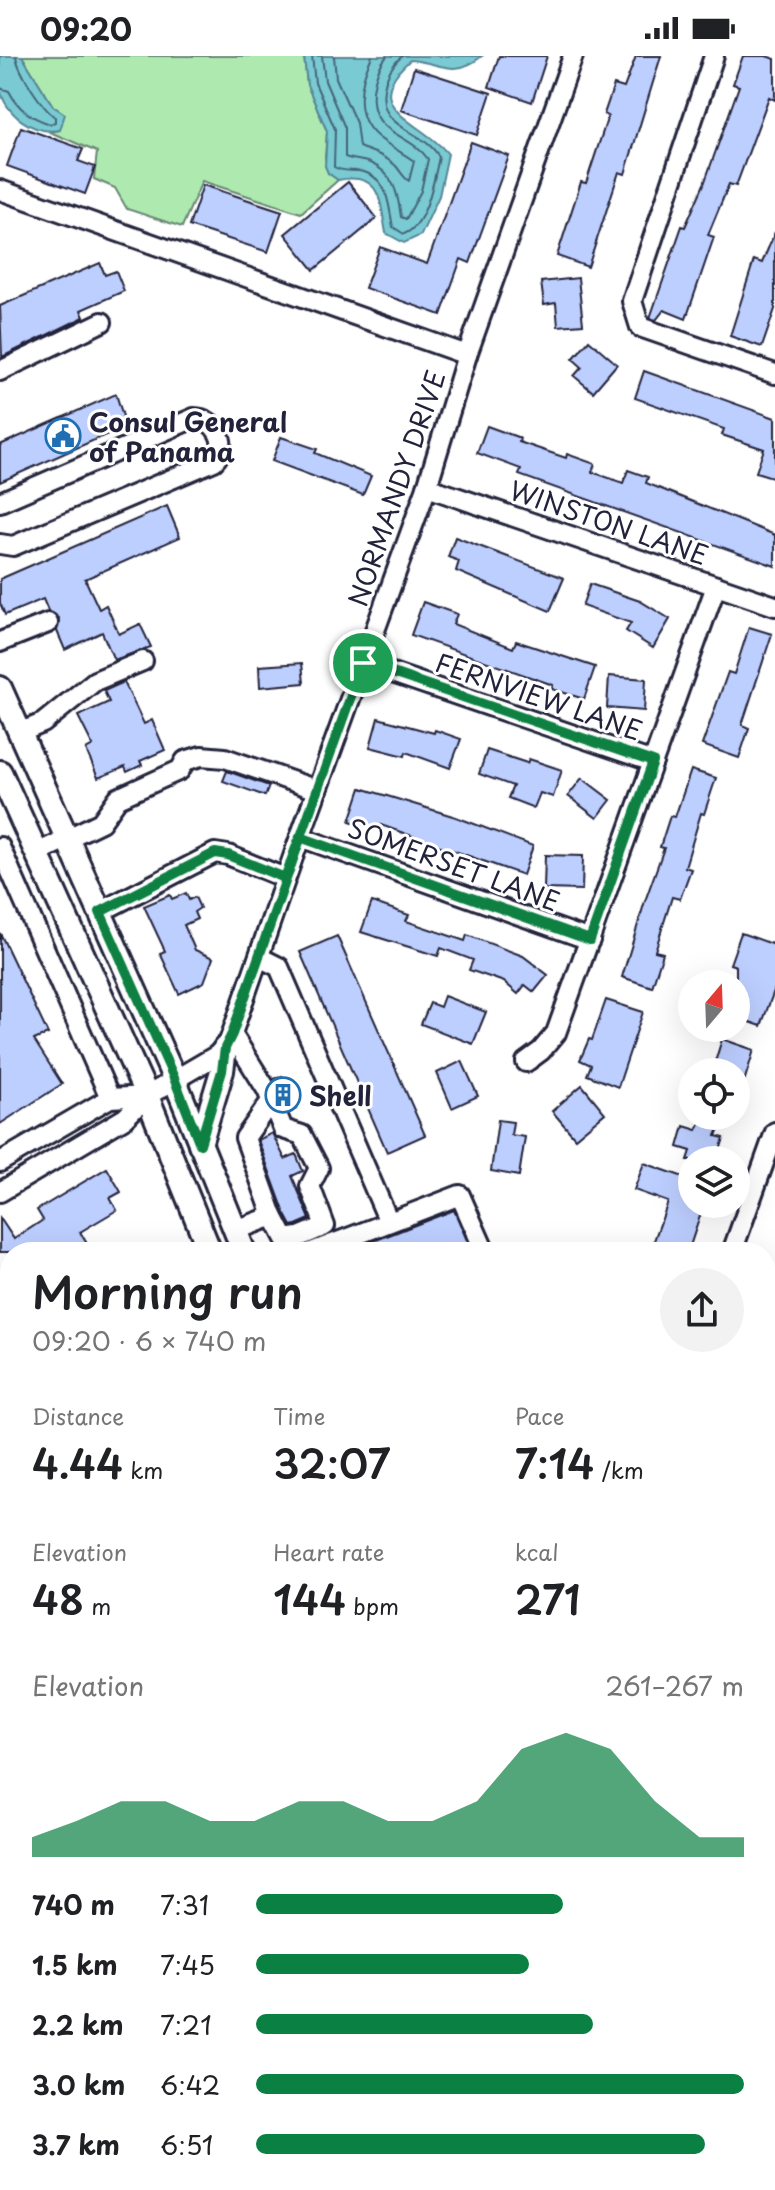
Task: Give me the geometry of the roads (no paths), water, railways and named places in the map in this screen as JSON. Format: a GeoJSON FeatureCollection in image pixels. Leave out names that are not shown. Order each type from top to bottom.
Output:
{"type":"FeatureCollection","features":[{"type":"Feature","properties":{"kind":"main road"},"geometry":{"type":"LineString","coordinates":[[0,688],[174,1078],[240,1242]]}},
{"type":"Feature","properties":{"kind":"main road"},"geometry":{"type":"LineString","coordinates":[[0,772],[147,1096],[206,1242]]}},
{"type":"Feature","properties":{"kind":"main road"},"geometry":{"type":"LineString","coordinates":[[200,1144],[229,1041]]}},
{"type":"Feature","properties":{"kind":"street","name":"NORMANDY DRIVE"},"geometry":{"type":"LineString","coordinates":[[229,1041],[427,487],[467,355],[573,56]]}},
{"type":"Feature","properties":{"kind":"street"},"geometry":{"type":"LineString","coordinates":[[714,56],[632,301],[640,327],[775,374]]}},
{"type":"Feature","properties":{"kind":"street"},"geometry":{"type":"LineString","coordinates":[[0,190],[467,355]]}},
{"type":"Feature","properties":{"kind":"street"},"geometry":{"type":"LineString","coordinates":[[0,371],[102,322]]}},
{"type":"Feature","properties":{"kind":"street"},"geometry":{"type":"LineString","coordinates":[[0,502],[194,418],[203,418],[213,424],[221,441],[222,451],[214,461],[13,546],[0,544]]}},
{"type":"Feature","properties":{"kind":"street","name":"WINSTON LANE"},"geometry":{"type":"LineString","coordinates":[[427,487],[775,606]]}},
{"type":"Feature","properties":{"kind":"street"},"geometry":{"type":"LineString","coordinates":[[526,1062],[541,1051],[556,1033],[716,586]]}},
{"type":"Feature","properties":{"kind":"street"},"geometry":{"type":"LineString","coordinates":[[0,642],[48,623]]}},
{"type":"Feature","properties":{"kind":"street"},"geometry":{"type":"LineString","coordinates":[[19,733],[43,723],[95,681],[143,661]]}},
{"type":"Feature","properties":{"kind":"street","name":"FERNVIEW LANE"},"geometry":{"type":"LineString","coordinates":[[363,663],[653,762]]}},
{"type":"Feature","properties":{"kind":"street"},"geometry":{"type":"LineString","coordinates":[[37,853],[101,822],[118,798],[180,770],[185,761],[201,756],[225,758],[317,790]]}},
{"type":"Feature","properties":{"kind":"street","name":"SOMERSET LANE"},"geometry":{"type":"LineString","coordinates":[[300,837],[590,940]]}},
{"type":"Feature","properties":{"kind":"street"},"geometry":{"type":"LineString","coordinates":[[0,847],[110,1098]]}},
{"type":"Feature","properties":{"kind":"street"},"geometry":{"type":"LineString","coordinates":[[100,912],[215,853],[228,855],[285,878]]}},
{"type":"Feature","properties":{"kind":"street"},"geometry":{"type":"LineString","coordinates":[[259,957],[279,967],[389,1222]]}},
{"type":"Feature","properties":{"kind":"street"},"geometry":{"type":"LineString","coordinates":[[0,1192],[125,1118],[147,1096],[229,1041],[271,1101],[283,1129],[302,1135],[319,1168],[310,1186],[325,1226],[299,1237],[285,1239],[273,1216],[245,1138],[271,1101]]}},
{"type":"Feature","properties":{"kind":"street"},"geometry":{"type":"LineString","coordinates":[[0,1162],[110,1098],[147,1096]]}},
{"type":"Feature","properties":{"kind":"street"},"geometry":{"type":"LineString","coordinates":[[736,1242],[775,1132]]}},
{"type":"Feature","properties":{"kind":"street"},"geometry":{"type":"LineString","coordinates":[[338,1242],[460,1195],[481,1242]]}},
{"type":"Feature","properties":{"kind":"street"},"geometry":{"type":"LineString","coordinates":[[236,1230],[273,1216]]}},
{"type":"Feature","properties":{"kind":"water"},"geometry":{"type":"Polygon","coordinates":[[[0,56],[22,56],[53,106],[65,114],[60,130],[31,126],[8,107],[0,89],[0,56]]]}},
{"type":"Feature","properties":{"kind":"water"},"geometry":{"type":"Polygon","coordinates":[[[304,56],[482,56],[455,68],[410,60],[395,77],[389,91],[391,103],[399,113],[448,154],[439,196],[421,235],[404,243],[386,233],[380,200],[371,185],[352,178],[338,180],[328,173],[325,166],[327,131],[307,85],[304,56]]]}},
{"type":"Feature","properties":{"kind":"place","name":"Consul General of Panama"},"geometry":{"type":"Point","coordinates":[63,436]}},
{"type":"Feature","properties":{"kind":"place","name":"Shell"},"geometry":{"type":"Point","coordinates":[283,1095]}}]}
